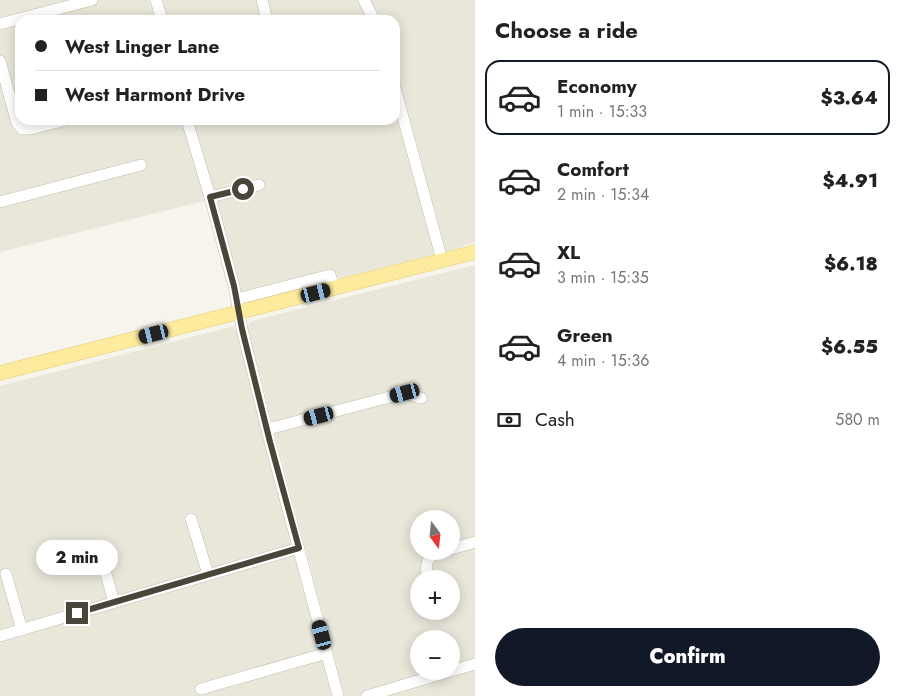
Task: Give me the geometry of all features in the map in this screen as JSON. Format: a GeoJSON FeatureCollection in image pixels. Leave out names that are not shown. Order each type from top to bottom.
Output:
{"type":"FeatureCollection","features":[{"type":"Feature","properties":{"kind":"main road"},"geometry":{"type":"LineString","coordinates":[[0,373],[238,306],[334,288],[475,252]]}},
{"type":"Feature","properties":{"kind":"street"},"geometry":{"type":"LineString","coordinates":[[34,15],[92,0]]}},
{"type":"Feature","properties":{"kind":"street"},"geometry":{"type":"LineString","coordinates":[[156,0],[160,15]]}},
{"type":"Feature","properties":{"kind":"street"},"geometry":{"type":"LineString","coordinates":[[262,0],[266,15]]}},
{"type":"Feature","properties":{"kind":"street"},"geometry":{"type":"LineString","coordinates":[[367,1],[372,15]]}},
{"type":"Feature","properties":{"kind":"street"},"geometry":{"type":"LineString","coordinates":[[0,24],[15,20]]}},
{"type":"Feature","properties":{"kind":"street"},"geometry":{"type":"LineString","coordinates":[[0,61],[15,116]]}},
{"type":"Feature","properties":{"kind":"street"},"geometry":{"type":"LineString","coordinates":[[400,106],[442,260]]}},
{"type":"Feature","properties":{"kind":"street"},"geometry":{"type":"LineString","coordinates":[[19,125],[22,129],[46,125]]}},
{"type":"Feature","properties":{"kind":"street"},"geometry":{"type":"LineString","coordinates":[[189,125],[210,197],[238,306],[242,329],[338,696]]}},
{"type":"Feature","properties":{"kind":"street"},"geometry":{"type":"LineString","coordinates":[[0,202],[141,165]]}},
{"type":"Feature","properties":{"kind":"street"},"geometry":{"type":"LineString","coordinates":[[210,197],[259,185]]}},
{"type":"Feature","properties":{"kind":"street"},"geometry":{"type":"LineString","coordinates":[[268,429],[405,393],[421,398]]}},
{"type":"Feature","properties":{"kind":"street"},"geometry":{"type":"LineString","coordinates":[[190,519],[208,574]]}},
{"type":"Feature","properties":{"kind":"street"},"geometry":{"type":"LineString","coordinates":[[460,546],[475,542]]}},
{"type":"Feature","properties":{"kind":"street"},"geometry":{"type":"LineString","coordinates":[[98,546],[114,602]]}},
{"type":"Feature","properties":{"kind":"street"},"geometry":{"type":"LineString","coordinates":[[0,636],[299,548]]}},
{"type":"Feature","properties":{"kind":"street"},"geometry":{"type":"LineString","coordinates":[[6,574],[22,630]]}},
{"type":"Feature","properties":{"kind":"street"},"geometry":{"type":"LineString","coordinates":[[201,689],[327,653]]}},
{"type":"Feature","properties":{"kind":"street"},"geometry":{"type":"LineString","coordinates":[[460,668],[475,664]]}},
{"type":"Feature","properties":{"kind":"street"},"geometry":{"type":"LineString","coordinates":[[367,696],[421,680]]}},
{"type":"Feature","properties":{"kind":"shaded area"},"geometry":{"type":"Polygon","coordinates":[[[0,0],[149,0],[154,15],[15,15],[15,125],[186,125],[208,200],[0,252],[0,0]]]}},
{"type":"Feature","properties":{"kind":"shaded area"},"geometry":{"type":"Polygon","coordinates":[[[162,0],[475,0],[475,242],[341,278],[337,277],[333,272],[242,293],[239,290],[193,125],[400,125],[400,15],[166,15],[162,0]]]}},
{"type":"Feature","properties":{"kind":"shaded area"},"geometry":{"type":"Polygon","coordinates":[[[475,265],[475,696],[344,696],[247,326],[252,321],[475,265]]]}},
{"type":"Feature","properties":{"kind":"shaded area"},"geometry":{"type":"Polygon","coordinates":[[[231,327],[238,331],[333,696],[0,696],[0,386],[231,327]]]}},
{"type":"Feature","properties":{"kind":"route"},"geometry":{"type":"LineString","coordinates":[[77,613],[299,548],[270,442],[242,329],[234,286],[210,197],[243,189]]}}]}
